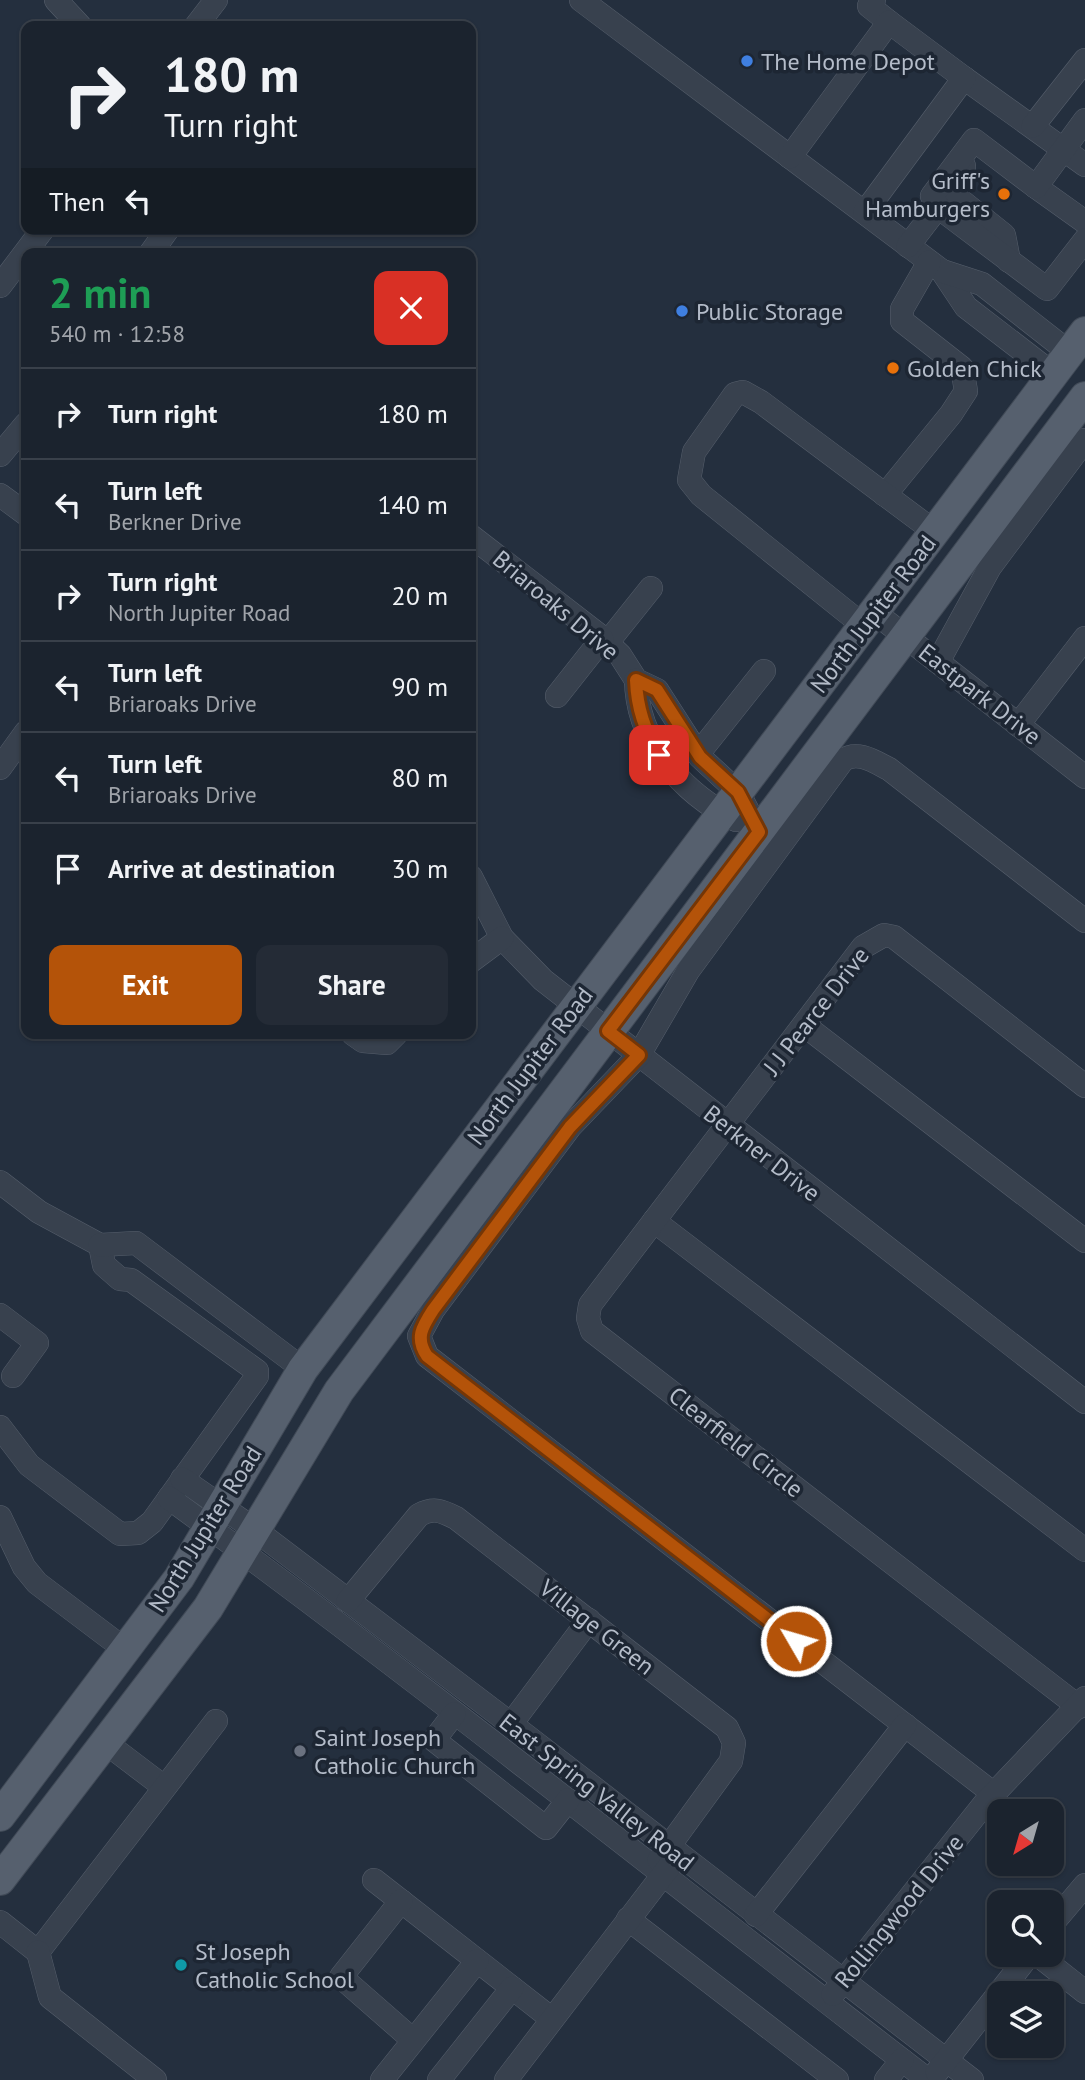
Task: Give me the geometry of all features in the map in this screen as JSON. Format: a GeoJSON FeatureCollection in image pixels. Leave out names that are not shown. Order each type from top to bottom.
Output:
{"type":"FeatureCollection","features":[{"type":"Feature","properties":{"kind":"main road"},"geometry":{"type":"LineString","coordinates":[[1069,353],[1085,381]]}},
{"type":"Feature","properties":{"kind":"main road"},"geometry":{"type":"LineString","coordinates":[[1069,353],[1085,388]]}},
{"type":"Feature","properties":{"kind":"main road","name":"North Jupiter Road"},"geometry":{"type":"LineString","coordinates":[[0,1816],[127,1651],[179,1578],[303,1369],[1069,353]]}},
{"type":"Feature","properties":{"kind":"main road","name":"North Jupiter Road"},"geometry":{"type":"LineString","coordinates":[[0,1880],[201,1618],[339,1391],[1085,397]]}},
{"type":"Feature","properties":{"kind":"main road"},"geometry":{"type":"LineString","coordinates":[[75,1718],[106,1743]]}},
{"type":"Feature","properties":{"kind":"street"},"geometry":{"type":"LineString","coordinates":[[56,0],[75,21]]}},
{"type":"Feature","properties":{"kind":"street"},"geometry":{"type":"LineString","coordinates":[[200,21],[215,0]]}},
{"type":"Feature","properties":{"kind":"street"},"geometry":{"type":"LineString","coordinates":[[581,0],[936,267],[982,285],[1069,353]]}},
{"type":"Feature","properties":{"kind":"street"},"geometry":{"type":"LineString","coordinates":[[874,0],[869,6],[1085,165]]}},
{"type":"Feature","properties":{"kind":"street"},"geometry":{"type":"LineString","coordinates":[[790,157],[890,22]]}},
{"type":"Feature","properties":{"kind":"street"},"geometry":{"type":"LineString","coordinates":[[1033,125],[1085,60]]}},
{"type":"Feature","properties":{"kind":"street"},"geometry":{"type":"LineString","coordinates":[[865,212],[964,78]]}},
{"type":"Feature","properties":{"kind":"street"},"geometry":{"type":"LineString","coordinates":[[1036,187],[1085,120]]}},
{"type":"Feature","properties":{"kind":"street"},"geometry":{"type":"LineString","coordinates":[[1081,254],[1047,289],[938,207],[932,196],[974,139],[1085,222]]}},
{"type":"Feature","properties":{"kind":"street"},"geometry":{"type":"LineString","coordinates":[[964,153],[964,170],[954,187],[954,195],[1003,235],[1009,261]]}},
{"type":"Feature","properties":{"kind":"street"},"geometry":{"type":"LineString","coordinates":[[908,246],[938,207]]}},
{"type":"Feature","properties":{"kind":"street"},"geometry":{"type":"LineString","coordinates":[[0,286],[21,258]]}},
{"type":"Feature","properties":{"kind":"street"},"geometry":{"type":"LineString","coordinates":[[885,495],[951,414],[966,391],[962,368],[901,321],[902,309],[936,267]]}},
{"type":"Feature","properties":{"kind":"street","name":"Eastpark Drive"},"geometry":{"type":"LineString","coordinates":[[934,532],[761,402],[743,392],[735,394],[694,452],[689,466],[689,480],[701,495],[869,619],[905,636],[1085,777]]}},
{"type":"Feature","properties":{"kind":"street"},"geometry":{"type":"LineString","coordinates":[[0,455],[21,430]]}},
{"type":"Feature","properties":{"kind":"street"},"geometry":{"type":"LineString","coordinates":[[938,662],[990,566],[1085,440]]}},
{"type":"Feature","properties":{"kind":"street"},"geometry":{"type":"LineString","coordinates":[[0,495],[21,510]]}},
{"type":"Feature","properties":{"kind":"street","name":"Briaroaks Drive"},"geometry":{"type":"LineString","coordinates":[[476,540],[620,655],[636,680],[637,705],[646,731],[659,755],[676,775],[730,802]]}},
{"type":"Feature","properties":{"kind":"street"},"geometry":{"type":"LineString","coordinates":[[557,696],[651,588]]}},
{"type":"Feature","properties":{"kind":"street"},"geometry":{"type":"LineString","coordinates":[[1018,725],[1085,638]]}},
{"type":"Feature","properties":{"kind":"street"},"geometry":{"type":"LineString","coordinates":[[698,754],[764,671]]}},
{"type":"Feature","properties":{"kind":"street","name":"Briaroaks Drive"},"geometry":{"type":"LineString","coordinates":[[636,680],[657,690],[730,802],[759,832]]}},
{"type":"Feature","properties":{"kind":"street"},"geometry":{"type":"LineString","coordinates":[[0,768],[21,739]]}},
{"type":"Feature","properties":{"kind":"street"},"geometry":{"type":"LineString","coordinates":[[994,1794],[427,1356],[420,1344],[421,1330],[433,1310],[556,1146],[639,1055],[695,961],[843,760],[850,755],[858,755],[889,769],[1085,921]]}},
{"type":"Feature","properties":{"kind":"street","name":"Berkner Drive"},"geometry":{"type":"LineString","coordinates":[[476,887],[502,938],[520,960],[574,1007],[1085,1402]]}},
{"type":"Feature","properties":{"kind":"street","name":"J J Pearce Drive"},"geometry":{"type":"LineString","coordinates":[[726,1126],[863,947],[884,935],[894,937],[1085,1086]]}},
{"type":"Feature","properties":{"kind":"street"},"geometry":{"type":"LineString","coordinates":[[476,957],[502,938]]}},
{"type":"Feature","properties":{"kind":"street"},"geometry":{"type":"LineString","coordinates":[[804,1025],[1085,1241]]}},
{"type":"Feature","properties":{"kind":"street"},"geometry":{"type":"LineString","coordinates":[[360,1039],[387,1043],[391,1039]]}},
{"type":"Feature","properties":{"kind":"street","name":"Clearfield Circle"},"geometry":{"type":"LineString","coordinates":[[726,1126],[590,1305],[588,1318],[592,1331],[1082,1703]]}},
{"type":"Feature","properties":{"kind":"street"},"geometry":{"type":"LineString","coordinates":[[0,1182],[39,1212],[100,1245],[136,1243],[303,1369]]}},
{"type":"Feature","properties":{"kind":"street"},"geometry":{"type":"LineString","coordinates":[[654,1221],[1085,1550]]}},
{"type":"Feature","properties":{"kind":"street"},"geometry":{"type":"LineString","coordinates":[[0,1427],[29,1465],[120,1534],[138,1532],[152,1522],[254,1382],[257,1370],[131,1280],[120,1279],[104,1265],[100,1245]]}},
{"type":"Feature","properties":{"kind":"street"},"geometry":{"type":"LineString","coordinates":[[0,1315],[37,1343],[4,1378]]}},
{"type":"Feature","properties":{"kind":"street"},"geometry":{"type":"LineString","coordinates":[[182,1479],[216,1516]]}},
{"type":"Feature","properties":{"kind":"street"},"geometry":{"type":"LineString","coordinates":[[169,1498],[216,1516]]}},
{"type":"Feature","properties":{"kind":"street","name":"Village Green"},"geometry":{"type":"LineString","coordinates":[[348,1601],[419,1515],[429,1509],[440,1510],[457,1518],[727,1728],[734,1742],[732,1761],[628,1919],[506,2080]]}},
{"type":"Feature","properties":{"kind":"street","name":"East Spring Valley Road"},"geometry":{"type":"LineString","coordinates":[[216,1516],[249,1540],[454,1714],[568,1800],[756,1915],[972,2080]]}},
{"type":"Feature","properties":{"kind":"street"},"geometry":{"type":"LineString","coordinates":[[0,1517],[24,1567],[37,1583],[127,1651]]}},
{"type":"Feature","properties":{"kind":"street","name":"East Spring Valley Road"},"geometry":{"type":"LineString","coordinates":[[249,1540],[348,1601],[511,1724],[827,2001],[930,2080]]}},
{"type":"Feature","properties":{"kind":"street"},"geometry":{"type":"LineString","coordinates":[[511,1724],[589,1620]]}},
{"type":"Feature","properties":{"kind":"street","name":"Rollingwood Drive"},"geometry":{"type":"LineString","coordinates":[[827,2001],[994,1794],[1082,1703]]}},
{"type":"Feature","properties":{"kind":"street"},"geometry":{"type":"LineString","coordinates":[[454,1714],[433,1740],[546,1828],[568,1800]]}},
{"type":"Feature","properties":{"kind":"street"},"geometry":{"type":"LineString","coordinates":[[38,1952],[216,1721]]}},
{"type":"Feature","properties":{"kind":"street"},"geometry":{"type":"LineString","coordinates":[[756,1915],[905,1725]]}},
{"type":"Feature","properties":{"kind":"street"},"geometry":{"type":"LineString","coordinates":[[106,1743],[164,1787]]}},
{"type":"Feature","properties":{"kind":"street"},"geometry":{"type":"LineString","coordinates":[[374,1880],[552,2019]]}},
{"type":"Feature","properties":{"kind":"street"},"geometry":{"type":"LineString","coordinates":[[1064,1910],[1085,1885]]}},
{"type":"Feature","properties":{"kind":"street"},"geometry":{"type":"LineString","coordinates":[[401,1901],[341,1977],[413,2040]]}},
{"type":"Feature","properties":{"kind":"street"},"geometry":{"type":"LineString","coordinates":[[628,1919],[837,2080]]}},
{"type":"Feature","properties":{"kind":"street"},"geometry":{"type":"LineString","coordinates":[[0,1922],[38,1952],[50,1997],[155,2080]]}},
{"type":"Feature","properties":{"kind":"street"},"geometry":{"type":"LineString","coordinates":[[382,2080],[477,1961]]}},
{"type":"Feature","properties":{"kind":"street"},"geometry":{"type":"LineString","coordinates":[[930,2080],[1020,1967]]}},
{"type":"Feature","properties":{"kind":"street"},"geometry":{"type":"LineString","coordinates":[[1053,1967],[1085,1992]]}},
{"type":"Feature","properties":{"kind":"street"},"geometry":{"type":"LineString","coordinates":[[439,2080],[512,1988]]}},
{"type":"Feature","properties":{"kind":"street"},"geometry":{"type":"LineString","coordinates":[[886,2080],[902,2060]]}},
{"type":"Feature","properties":{"kind":"place","name":"The Home Depot"},"geometry":{"type":"Point","coordinates":[747,61]}},
{"type":"Feature","properties":{"kind":"place","name":"Griff's Hamburgers"},"geometry":{"type":"Point","coordinates":[1004,194]}},
{"type":"Feature","properties":{"kind":"place","name":"Public Storage"},"geometry":{"type":"Point","coordinates":[682,311]}},
{"type":"Feature","properties":{"kind":"place","name":"Golden Chick"},"geometry":{"type":"Point","coordinates":[893,368]}},
{"type":"Feature","properties":{"kind":"place","name":"Saint Joseph Catholic Church"},"geometry":{"type":"Point","coordinates":[300,1751]}},
{"type":"Feature","properties":{"kind":"place","name":"St Joseph Catholic School"},"geometry":{"type":"Point","coordinates":[181,1965]}},
{"type":"Feature","properties":{"kind":"route"},"geometry":{"type":"LineString","coordinates":[[659,755],[646,731],[637,705],[636,680],[657,690],[700,757],[738,792],[759,832],[608,1031],[639,1055],[570,1127],[433,1310],[421,1330],[420,1344],[427,1356],[796,1641]]}}]}
